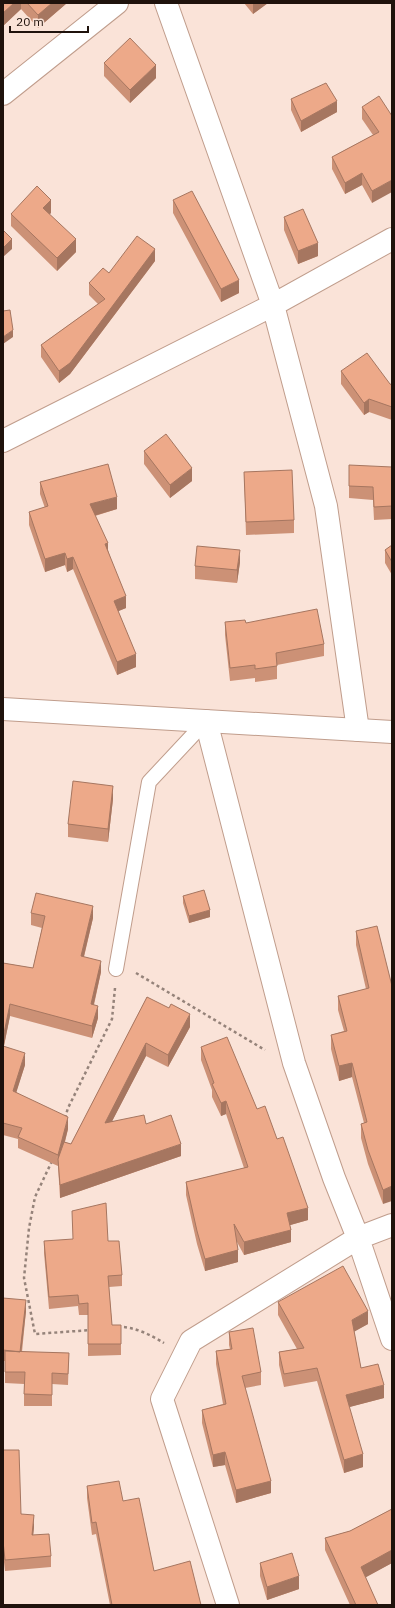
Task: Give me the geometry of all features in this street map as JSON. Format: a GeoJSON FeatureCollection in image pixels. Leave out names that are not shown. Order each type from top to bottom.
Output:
{"type":"FeatureCollection","features":[{"type":"Feature","properties":{"kind":"street"},"geometry":{"type":"LineString","coordinates":[[3,94],[117,3]]}},
{"type":"Feature","properties":{"kind":"street"},"geometry":{"type":"LineString","coordinates":[[166,3],[273,305],[326,506],[358,730]]}},
{"type":"Feature","properties":{"kind":"street"},"geometry":{"type":"LineString","coordinates":[[3,441],[273,305],[392,238]]}},
{"type":"Feature","properties":{"kind":"street"},"geometry":{"type":"LineString","coordinates":[[3,709],[392,732]]}},
{"type":"Feature","properties":{"kind":"street"},"geometry":{"type":"LineString","coordinates":[[206,721],[294,1063],[334,1178],[358,1238],[392,1339]]}},
{"type":"Feature","properties":{"kind":"street"},"geometry":{"type":"LineString","coordinates":[[228,1605],[162,1399],[191,1342],[358,1238],[392,1225]]}},
{"type":"Feature","properties":{"kind":"lane"},"geometry":{"type":"LineString","coordinates":[[117,966],[149,782],[206,721]]}},
{"type":"Feature","properties":{"kind":"path"},"geometry":{"type":"LineString","coordinates":[[64,1122],[68,1108],[112,1019],[117,966],[172,993],[272,1054],[294,1063]]}},
{"type":"Feature","properties":{"kind":"path"},"geometry":{"type":"LineString","coordinates":[[54,1156],[35,1197],[29,1228],[24,1278],[35,1334],[96,1329]]}},
{"type":"Feature","properties":{"kind":"path"},"geometry":{"type":"LineString","coordinates":[[111,1328],[126,1327],[156,1337],[184,1355]]}},
{"type":"Feature","properties":{"kind":"building"},"geometry":{"type":"Polygon","coordinates":[[[3,3],[14,3],[3,13],[3,3]]]}},
{"type":"Feature","properties":{"kind":"building"},"geometry":{"type":"Polygon","coordinates":[[[27,3],[52,3],[38,15],[27,3]]]}},
{"type":"Feature","properties":{"kind":"building"},"geometry":{"type":"Polygon","coordinates":[[[130,38],[156,65],[130,90],[104,63],[130,38]]]}},
{"type":"Feature","properties":{"kind":"building"},"geometry":{"type":"Polygon","coordinates":[[[326,83],[337,101],[301,121],[291,99],[326,83]]]}},
{"type":"Feature","properties":{"kind":"building"},"geometry":{"type":"Polygon","coordinates":[[[379,96],[392,116],[392,180],[372,191],[362,173],[345,183],[332,157],[379,132],[362,107],[379,96]]]}},
{"type":"Feature","properties":{"kind":"building"},"geometry":{"type":"Polygon","coordinates":[[[37,186],[51,200],[43,208],[76,239],[57,258],[11,214],[37,186]]]}},
{"type":"Feature","properties":{"kind":"building"},"geometry":{"type":"Polygon","coordinates":[[[192,191],[239,280],[221,289],[173,200],[192,191]]]}},
{"type":"Feature","properties":{"kind":"building"},"geometry":{"type":"Polygon","coordinates":[[[303,209],[318,243],[298,251],[284,217],[303,209]]]}},
{"type":"Feature","properties":{"kind":"building"},"geometry":{"type":"Polygon","coordinates":[[[3,230],[12,239],[3,248],[3,230]]]}},
{"type":"Feature","properties":{"kind":"building"},"geometry":{"type":"Polygon","coordinates":[[[137,236],[155,249],[70,363],[59,371],[41,345],[105,299],[89,283],[103,268],[109,273],[137,236]]]}},
{"type":"Feature","properties":{"kind":"building"},"geometry":{"type":"Polygon","coordinates":[[[10,310],[13,330],[3,337],[3,311],[10,310]]]}},
{"type":"Feature","properties":{"kind":"building"},"geometry":{"type":"Polygon","coordinates":[[[367,353],[392,385],[392,407],[369,399],[364,403],[341,371],[367,353]]]}},
{"type":"Feature","properties":{"kind":"building"},"geometry":{"type":"Polygon","coordinates":[[[166,434],[192,468],[170,485],[144,451],[166,434]]]}},
{"type":"Feature","properties":{"kind":"building"},"geometry":{"type":"Polygon","coordinates":[[[108,464],[117,497],[90,504],[108,543],[105,544],[126,596],[114,601],[136,654],[117,662],[73,557],[67,559],[65,553],[45,559],[29,512],[48,506],[40,482],[108,464]]]}},
{"type":"Feature","properties":{"kind":"building"},"geometry":{"type":"Polygon","coordinates":[[[349,465],[392,467],[392,506],[374,507],[373,487],[349,486],[349,465]]]}},
{"type":"Feature","properties":{"kind":"building"},"geometry":{"type":"Polygon","coordinates":[[[292,470],[294,520],[246,522],[244,472],[292,470]]]}},
{"type":"Feature","properties":{"kind":"building"},"geometry":{"type":"Polygon","coordinates":[[[392,545],[392,562],[385,550],[392,545]]]}},
{"type":"Feature","properties":{"kind":"building"},"geometry":{"type":"Polygon","coordinates":[[[197,546],[240,550],[237,570],[195,566],[197,546]]]}},
{"type":"Feature","properties":{"kind":"building"},"geometry":{"type":"Polygon","coordinates":[[[317,609],[324,644],[276,653],[277,666],[255,669],[255,665],[230,668],[225,622],[245,620],[246,623],[317,609]]]}},
{"type":"Feature","properties":{"kind":"building"},"geometry":{"type":"Polygon","coordinates":[[[73,781],[113,786],[108,829],[68,824],[73,781]]]}},
{"type":"Feature","properties":{"kind":"building"},"geometry":{"type":"Polygon","coordinates":[[[204,890],[210,910],[189,916],[183,896],[204,890]]]}},
{"type":"Feature","properties":{"kind":"building"},"geometry":{"type":"Polygon","coordinates":[[[36,893],[93,906],[81,956],[101,961],[91,1004],[98,1006],[92,1026],[10,1004],[3,1038],[3,963],[33,968],[45,916],[31,913],[36,893]]]}},
{"type":"Feature","properties":{"kind":"building"},"geometry":{"type":"Polygon","coordinates":[[[377,926],[392,986],[392,1186],[383,1190],[368,1150],[361,1124],[367,1122],[352,1063],[339,1066],[331,1035],[347,1031],[338,996],[369,988],[356,931],[377,926]]]}},
{"type":"Feature","properties":{"kind":"building"},"geometry":{"type":"Polygon","coordinates":[[[147,997],[169,1008],[171,1004],[190,1014],[168,1055],[146,1043],[105,1123],[144,1115],[146,1124],[171,1115],[181,1144],[60,1185],[58,1159],[64,1142],[71,1144],[147,997]]]}},
{"type":"Feature","properties":{"kind":"building"},"geometry":{"type":"Polygon","coordinates":[[[227,1037],[257,1109],[265,1106],[277,1139],[283,1137],[308,1208],[287,1213],[291,1230],[244,1242],[234,1224],[238,1250],[205,1259],[186,1182],[248,1167],[226,1101],[221,1103],[212,1084],[214,1083],[201,1047],[227,1037]]]}},
{"type":"Feature","properties":{"kind":"building"},"geometry":{"type":"Polygon","coordinates":[[[3,1046],[25,1053],[13,1091],[68,1117],[58,1155],[18,1137],[22,1128],[3,1123],[3,1046]]]}},
{"type":"Feature","properties":{"kind":"building"},"geometry":{"type":"Polygon","coordinates":[[[106,1203],[108,1241],[119,1241],[122,1275],[108,1276],[112,1325],[121,1325],[121,1344],[88,1344],[88,1303],[79,1304],[78,1295],[49,1297],[44,1241],[73,1239],[72,1211],[106,1203]]]}},
{"type":"Feature","properties":{"kind":"building"},"geometry":{"type":"Polygon","coordinates":[[[343,1266],[368,1311],[352,1320],[361,1368],[378,1364],[384,1385],[346,1395],[363,1454],[344,1460],[317,1368],[284,1374],[279,1352],[304,1348],[278,1302],[343,1266]]]}},
{"type":"Feature","properties":{"kind":"building"},"geometry":{"type":"Polygon","coordinates":[[[3,1298],[26,1300],[20,1352],[3,1350],[3,1298]]]}},
{"type":"Feature","properties":{"kind":"building"},"geometry":{"type":"Polygon","coordinates":[[[253,1328],[261,1372],[242,1376],[271,1481],[236,1490],[225,1452],[213,1455],[202,1410],[226,1404],[216,1351],[232,1349],[229,1332],[253,1328]]]}},
{"type":"Feature","properties":{"kind":"building"},"geometry":{"type":"Polygon","coordinates":[[[5,1351],[69,1353],[68,1374],[52,1373],[52,1395],[24,1394],[25,1372],[5,1372],[5,1351]]]}},
{"type":"Feature","properties":{"kind":"building"},"geometry":{"type":"Polygon","coordinates":[[[3,1450],[19,1450],[21,1514],[34,1515],[32,1535],[49,1534],[51,1556],[5,1560],[3,1541],[3,1450]]]}},
{"type":"Feature","properties":{"kind":"building"},"geometry":{"type":"Polygon","coordinates":[[[119,1481],[123,1501],[139,1498],[154,1571],[190,1561],[201,1605],[112,1605],[96,1522],[92,1523],[87,1486],[119,1481]]]}},
{"type":"Feature","properties":{"kind":"building"},"geometry":{"type":"Polygon","coordinates":[[[392,1509],[392,1550],[361,1567],[378,1605],[356,1605],[325,1538],[350,1531],[392,1509]]]}},
{"type":"Feature","properties":{"kind":"building"},"geometry":{"type":"Polygon","coordinates":[[[292,1553],[299,1576],[267,1587],[260,1563],[292,1553]]]}}]}
